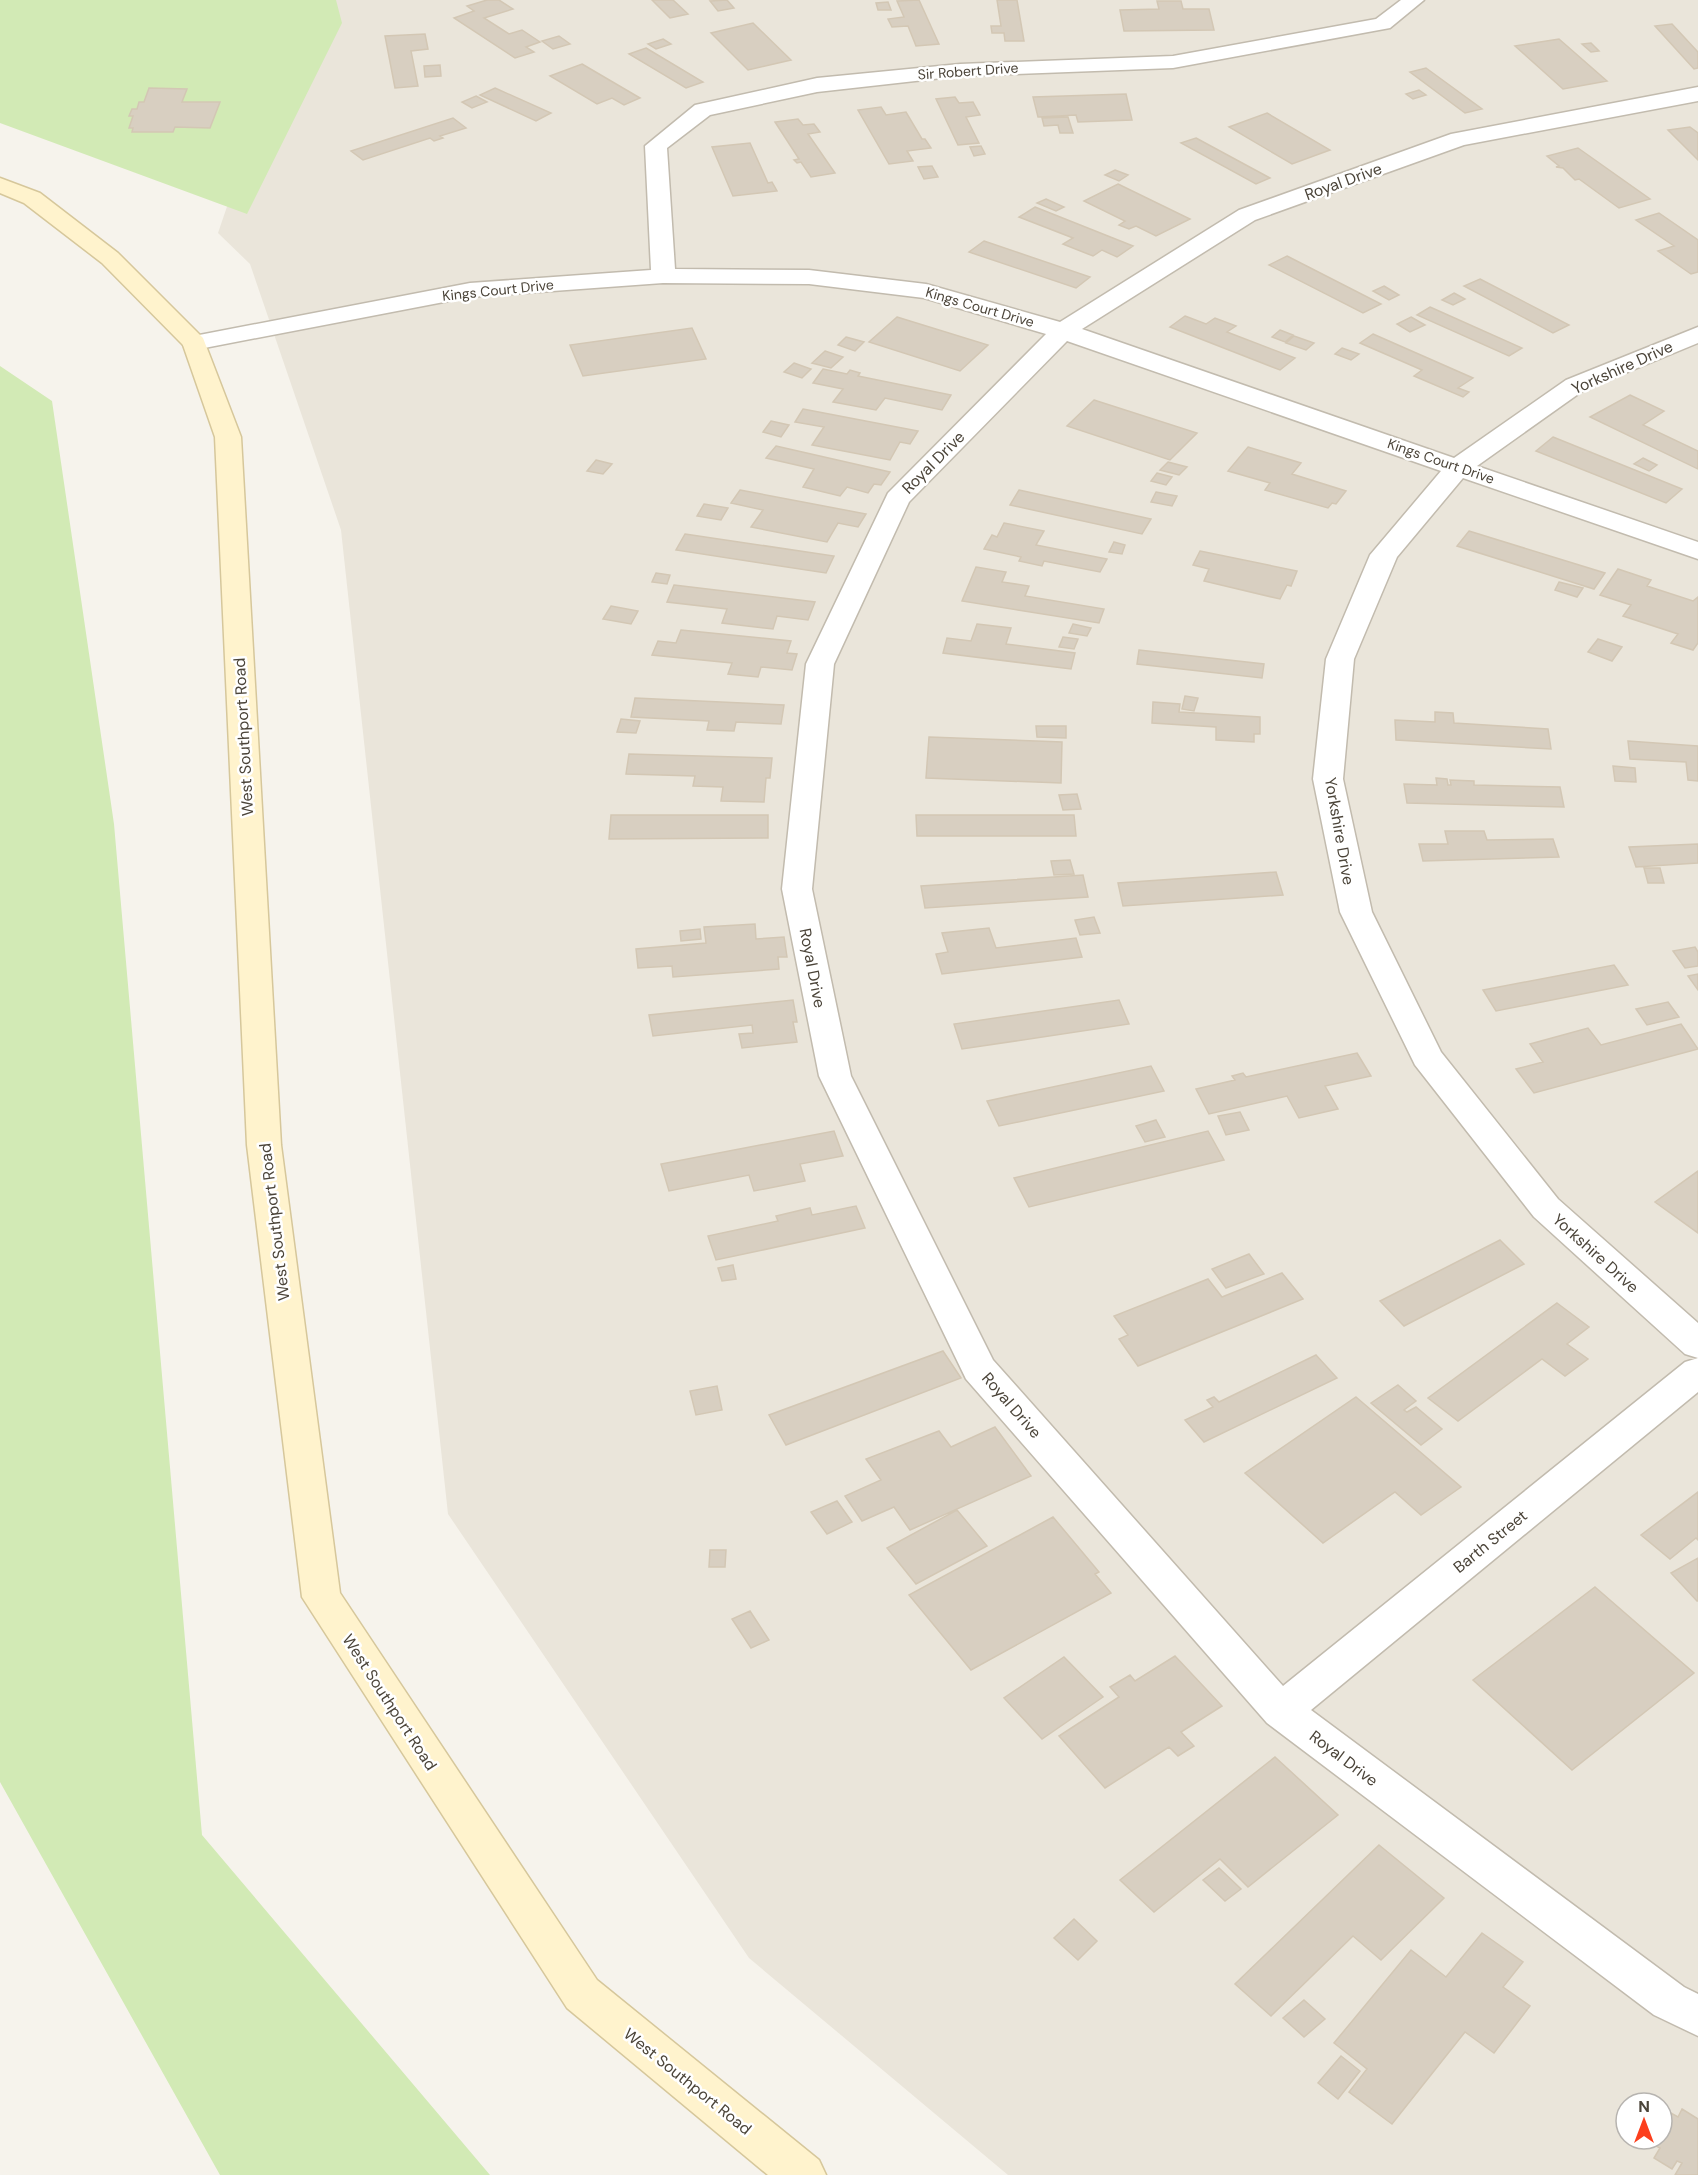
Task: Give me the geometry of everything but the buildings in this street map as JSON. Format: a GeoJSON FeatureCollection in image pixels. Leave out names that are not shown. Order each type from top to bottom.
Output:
{"type":"FeatureCollection","features":[{"type":"Feature","properties":{"kind":"main road","name":"West Southport Road"},"geometry":{"type":"LineString","coordinates":[[0,184],[32,198],[110,258],[194,343],[228,438],[264,1145],[321,1597],[582,1994],[803,2175]]}},
{"type":"Feature","properties":{"kind":"street","name":"Sir Robert Drive"},"geometry":{"type":"LineString","coordinates":[[663,276],[656,146],[703,110],[817,85],[960,70],[1173,62],[1383,24],[1414,0]]}},
{"type":"Feature","properties":{"kind":"street","name":"Royal Drive"},"geometry":{"type":"LineString","coordinates":[[1698,94],[1458,140],[1247,215],[1063,331],[897,498],[820,664],[797,889],[835,1076],[980,1369],[1281,1711],[1669,2001],[1698,2016]]}},
{"type":"Feature","properties":{"kind":"street","name":"Kings Court Drive"},"geometry":{"type":"LineString","coordinates":[[194,343],[470,290],[663,276],[809,277],[926,291],[1063,331],[1698,551]]}},
{"type":"Feature","properties":{"kind":"street","name":"Yorkshire Drive"},"geometry":{"type":"LineString","coordinates":[[1698,334],[1575,385],[1458,467],[1384,555],[1340,659],[1328,779],[1356,912],[1426,1057],[1539,1199],[1698,1344]]}},
{"type":"Feature","properties":{"kind":"street","name":"Barth Street"},"geometry":{"type":"LineString","coordinates":[[1281,1711],[1698,1371]]}},
{"type":"Feature","properties":{"kind":"shaded area"},"geometry":{"type":"Polygon","coordinates":[[[126,0],[1698,0],[1698,2175],[1008,2175],[749,1958],[448,1514],[341,530],[250,264],[218,233],[294,10],[126,0]]]}},
{"type":"Feature","properties":{"kind":"green space"},"geometry":{"type":"Polygon","coordinates":[[[0,0],[336,0],[342,23],[247,214],[0,123],[0,0]]]}},
{"type":"Feature","properties":{"kind":"green space"},"geometry":{"type":"Polygon","coordinates":[[[0,366],[52,401],[114,824],[202,1835],[490,2175],[220,2175],[0,1782],[0,366]]]}}]}
